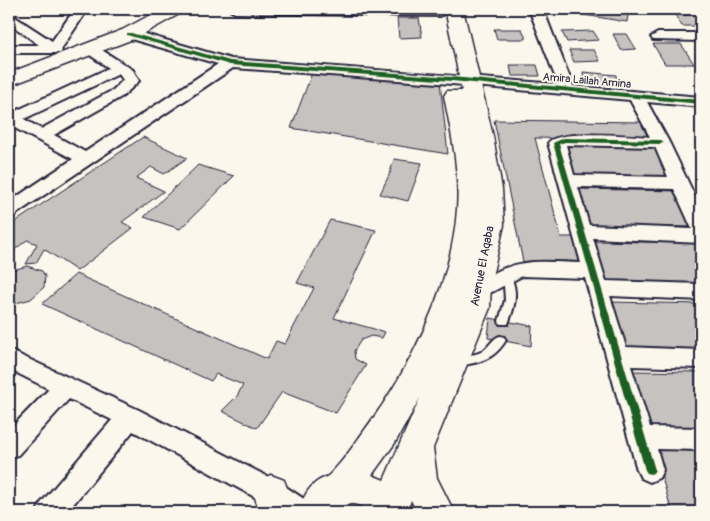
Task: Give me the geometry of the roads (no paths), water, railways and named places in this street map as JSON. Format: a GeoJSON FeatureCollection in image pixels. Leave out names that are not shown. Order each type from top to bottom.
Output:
{"type":"FeatureCollection","features":[{"type":"Feature","properties":{"kind":"main road"},"geometry":{"type":"LineString","coordinates":[[9,80],[62,53],[89,48],[129,34],[175,9]]}},
{"type":"Feature","properties":{"kind":"main road","name":"Avenue El Aqaba"},"geometry":{"type":"LineString","coordinates":[[389,511],[485,283],[491,225],[490,189],[461,80],[445,10]]}},
{"type":"Feature","properties":{"kind":"main road","name":"Avenue El Aqaba"},"geometry":{"type":"LineString","coordinates":[[321,502],[360,467],[383,433],[427,353],[449,303],[463,262],[469,224],[470,189],[461,80]]}},
{"type":"Feature","properties":{"kind":"main road"},"geometry":{"type":"LineString","coordinates":[[415,446],[420,480],[436,512]]}},
{"type":"Feature","properties":{"kind":"main road"},"geometry":{"type":"LineString","coordinates":[[321,502],[364,488],[379,496],[389,511]]}},
{"type":"Feature","properties":{"kind":"street"},"geometry":{"type":"LineString","coordinates":[[62,53],[80,9]]}},
{"type":"Feature","properties":{"kind":"street"},"geometry":{"type":"LineString","coordinates":[[235,9],[445,10]]}},
{"type":"Feature","properties":{"kind":"street"},"geometry":{"type":"LineString","coordinates":[[536,9],[567,89]]}},
{"type":"Feature","properties":{"kind":"street"},"geometry":{"type":"LineString","coordinates":[[9,17],[62,53]]}},
{"type":"Feature","properties":{"kind":"street","name":"Amira Lailah Amina"},"geometry":{"type":"LineString","coordinates":[[129,34],[230,63],[461,80],[701,102]]}},
{"type":"Feature","properties":{"kind":"street"},"geometry":{"type":"LineString","coordinates":[[658,37],[701,36]]}},
{"type":"Feature","properties":{"kind":"street"},"geometry":{"type":"LineString","coordinates":[[40,136],[128,86],[130,77],[120,68],[89,48]]}},
{"type":"Feature","properties":{"kind":"street"},"geometry":{"type":"LineString","coordinates":[[9,49],[62,53]]}},
{"type":"Feature","properties":{"kind":"street"},"geometry":{"type":"LineString","coordinates":[[9,210],[230,63]]}},
{"type":"Feature","properties":{"kind":"street"},"geometry":{"type":"LineString","coordinates":[[10,119],[75,91],[120,68]]}},
{"type":"Feature","properties":{"kind":"street"},"geometry":{"type":"LineString","coordinates":[[636,96],[661,142],[701,228]]}},
{"type":"Feature","properties":{"kind":"street"},"geometry":{"type":"LineString","coordinates":[[10,119],[86,159]]}},
{"type":"Feature","properties":{"kind":"street"},"geometry":{"type":"LineString","coordinates":[[650,470],[556,145],[559,141],[661,142]]}},
{"type":"Feature","properties":{"kind":"street"},"geometry":{"type":"LineString","coordinates":[[567,181],[680,183]]}},
{"type":"Feature","properties":{"kind":"street"},"geometry":{"type":"LineString","coordinates":[[582,231],[701,236]]}},
{"type":"Feature","properties":{"kind":"street"},"geometry":{"type":"LineString","coordinates":[[485,283],[522,269],[701,292]]}},
{"type":"Feature","properties":{"kind":"street"},"geometry":{"type":"LineString","coordinates":[[618,356],[701,359]]}},
{"type":"Feature","properties":{"kind":"street"},"geometry":{"type":"LineString","coordinates":[[9,359],[130,417],[274,502],[321,502]]}},
{"type":"Feature","properties":{"kind":"street"},"geometry":{"type":"LineString","coordinates":[[9,447],[66,386]]}},
{"type":"Feature","properties":{"kind":"street"},"geometry":{"type":"LineString","coordinates":[[50,512],[130,417]]}},
{"type":"Feature","properties":{"kind":"street"},"geometry":{"type":"LineString","coordinates":[[640,438],[701,439]]}},
{"type":"Feature","properties":{"kind":"lane"},"geometry":{"type":"LineString","coordinates":[[485,283],[507,280],[510,289],[509,309],[504,321]]}},
{"type":"Feature","properties":{"kind":"lane"},"geometry":{"type":"LineString","coordinates":[[453,361],[486,356],[493,351],[500,340]]}}]}
